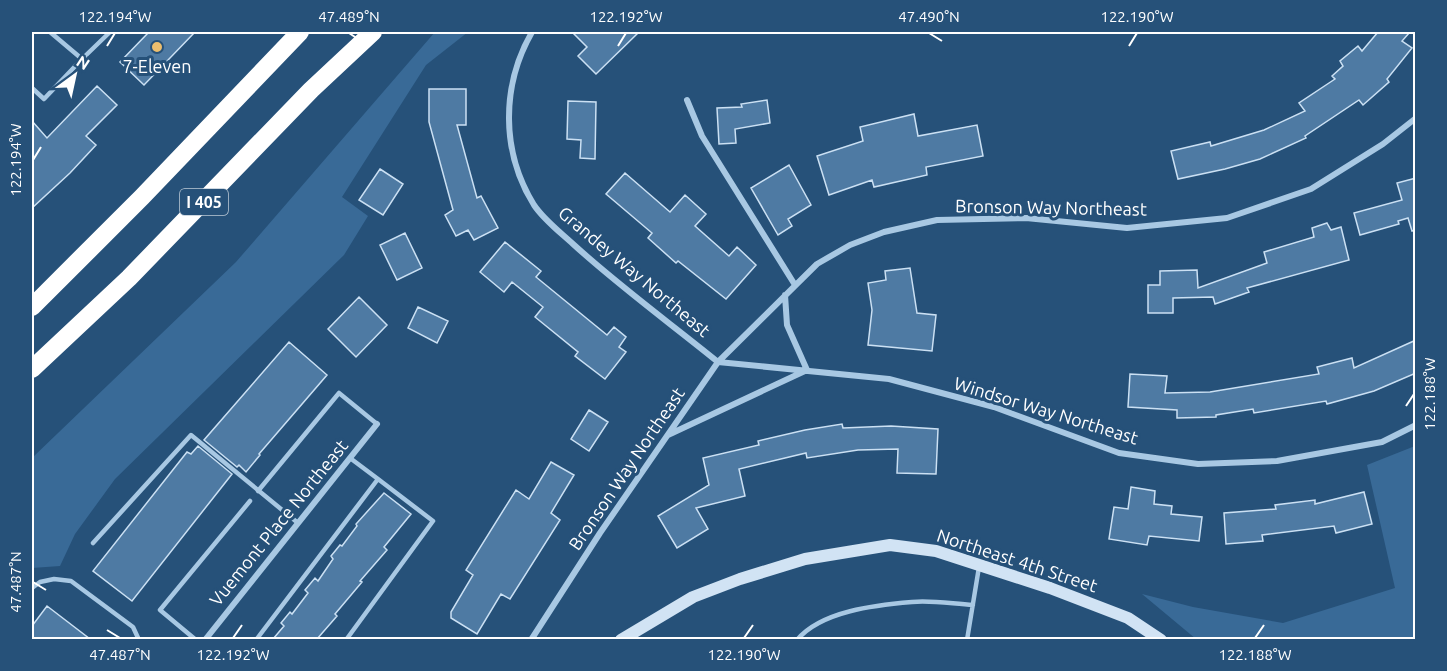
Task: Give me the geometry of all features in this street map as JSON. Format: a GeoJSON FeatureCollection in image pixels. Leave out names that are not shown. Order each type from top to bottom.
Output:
{"type":"FeatureCollection","features":[{"type":"Feature","properties":{"kind":"highway","name":"I 405"},"geometry":{"type":"LineString","coordinates":[[32,307],[300,32]]}},
{"type":"Feature","properties":{"kind":"highway","name":"I 405"},"geometry":{"type":"LineString","coordinates":[[32,369],[129,278],[311,90],[374,32]]}},
{"type":"Feature","properties":{"kind":"street","name":"Grandey Way Northeast"},"geometry":{"type":"LineString","coordinates":[[532,32],[514,78],[509,112],[511,152],[518,174],[536,207],[588,258],[718,362]]}},
{"type":"Feature","properties":{"kind":"street"},"geometry":{"type":"LineString","coordinates":[[687,100],[702,136],[795,285]]}},
{"type":"Feature","properties":{"kind":"street","name":"Bronson Way Northeast"},"geometry":{"type":"LineString","coordinates":[[531,639],[600,533],[718,362],[817,264],[850,245],[884,232],[938,220],[1026,218],[1126,228],[1227,218],[1311,189],[1383,144],[1416,118]]}},
{"type":"Feature","properties":{"kind":"street"},"geometry":{"type":"LineString","coordinates":[[668,436],[807,370],[787,325],[785,295]]}},
{"type":"Feature","properties":{"kind":"street","name":"Windsor Way Northeast"},"geometry":{"type":"LineString","coordinates":[[718,362],[889,380],[994,407],[1119,453],[1198,464],[1277,460],[1382,442],[1416,426]]}},
{"type":"Feature","properties":{"kind":"street","name":"Vuemont Place Northeast"},"geometry":{"type":"LineString","coordinates":[[205,639],[377,424]]}},
{"type":"Feature","properties":{"kind":"street","name":"Northeast 4th Street"},"geometry":{"type":"LineString","coordinates":[[621,639],[693,597],[740,579],[804,559],[890,545],[936,551],[1050,588],[1128,618],[1161,639]]}},
{"type":"Feature","properties":{"kind":"lane"},"geometry":{"type":"LineString","coordinates":[[50,32],[82,59]]}},
{"type":"Feature","properties":{"kind":"lane"},"geometry":{"type":"LineString","coordinates":[[32,88],[44,99],[110,32]]}},
{"type":"Feature","properties":{"kind":"lane"},"geometry":{"type":"LineString","coordinates":[[258,491],[339,393],[377,424]]}},
{"type":"Feature","properties":{"kind":"lane"},"geometry":{"type":"LineString","coordinates":[[93,543],[191,435],[298,523]]}},
{"type":"Feature","properties":{"kind":"lane"},"geometry":{"type":"LineString","coordinates":[[346,639],[433,521],[350,458]]}},
{"type":"Feature","properties":{"kind":"lane"},"geometry":{"type":"LineString","coordinates":[[256,639],[378,479]]}},
{"type":"Feature","properties":{"kind":"lane"},"geometry":{"type":"LineString","coordinates":[[196,639],[160,610],[250,501]]}},
{"type":"Feature","properties":{"kind":"lane"},"geometry":{"type":"LineString","coordinates":[[967,639],[979,565]]}},
{"type":"Feature","properties":{"kind":"lane"},"geometry":{"type":"LineString","coordinates":[[32,588],[40,582],[54,579],[71,581],[133,627],[139,639]]}},
{"type":"Feature","properties":{"kind":"lane"},"geometry":{"type":"LineString","coordinates":[[796,639],[804,632],[837,614],[914,602],[972,605]]}},
{"type":"Feature","properties":{"kind":"shaded area"},"geometry":{"type":"Polygon","coordinates":[[[435,32],[468,32],[426,65],[342,197],[368,216],[344,255],[115,479],[75,534],[60,566],[32,568],[32,458],[236,262],[435,32]]]}},
{"type":"Feature","properties":{"kind":"shaded area"},"geometry":{"type":"Polygon","coordinates":[[[1415,446],[1415,639],[1196,639],[1142,594],[1193,607],[1283,623],[1395,588],[1367,465],[1415,446]]]}},
{"type":"Feature","properties":{"kind":"building","name":"7-Eleven"},"geometry":{"type":"Polygon","coordinates":[[[149,32],[195,32],[144,85],[120,62],[149,32]]]}},
{"type":"Feature","properties":{"kind":"building"},"geometry":{"type":"Polygon","coordinates":[[[572,32],[639,32],[596,74],[578,56],[587,47],[572,32]]]}},
{"type":"Feature","properties":{"kind":"building"},"geometry":{"type":"Polygon","coordinates":[[[1378,32],[1410,32],[1402,41],[1412,48],[1387,79],[1389,82],[1363,105],[1359,100],[1305,136],[1306,138],[1260,159],[1178,179],[1171,151],[1210,142],[1211,146],[1264,130],[1305,111],[1299,103],[1335,79],[1332,76],[1343,66],[1340,61],[1358,46],[1362,51],[1378,32]]]}},
{"type":"Feature","properties":{"kind":"building"},"geometry":{"type":"Polygon","coordinates":[[[97,86],[117,105],[86,136],[96,145],[32,208],[32,121],[47,138],[97,86]]]}},
{"type":"Feature","properties":{"kind":"building"},"geometry":{"type":"Polygon","coordinates":[[[429,89],[466,89],[466,125],[457,125],[477,198],[481,196],[498,228],[474,240],[468,230],[456,236],[445,215],[453,210],[429,122],[429,89]]]}},
{"type":"Feature","properties":{"kind":"building"},"geometry":{"type":"Polygon","coordinates":[[[767,100],[770,123],[735,129],[736,143],[719,144],[717,108],[742,107],[741,104],[767,100]]]}},
{"type":"Feature","properties":{"kind":"building"},"geometry":{"type":"Polygon","coordinates":[[[568,101],[596,102],[595,159],[580,158],[581,140],[567,139],[568,101]]]}},
{"type":"Feature","properties":{"kind":"building"},"geometry":{"type":"Polygon","coordinates":[[[914,114],[918,136],[977,125],[983,156],[926,167],[927,175],[874,187],[872,180],[829,195],[817,156],[863,141],[860,127],[914,114]]]}},
{"type":"Feature","properties":{"kind":"building"},"geometry":{"type":"Polygon","coordinates":[[[789,165],[811,205],[788,219],[792,226],[778,235],[751,188],[789,165]]]}},
{"type":"Feature","properties":{"kind":"building"},"geometry":{"type":"Polygon","coordinates":[[[380,169],[403,184],[383,215],[359,200],[380,169]]]}},
{"type":"Feature","properties":{"kind":"building"},"geometry":{"type":"Polygon","coordinates":[[[625,173],[670,212],[685,195],[706,214],[695,226],[729,256],[737,247],[756,265],[726,299],[678,261],[676,263],[648,238],[652,233],[606,194],[625,173]]]}},
{"type":"Feature","properties":{"kind":"building"},"geometry":{"type":"Polygon","coordinates":[[[1416,178],[1416,230],[1412,231],[1408,218],[1398,221],[1399,224],[1360,235],[1354,213],[1402,200],[1397,183],[1416,178]]]}},
{"type":"Feature","properties":{"kind":"building"},"geometry":{"type":"Polygon","coordinates":[[[1327,223],[1331,230],[1341,227],[1349,260],[1247,288],[1249,292],[1215,304],[1213,297],[1173,298],[1173,313],[1148,313],[1148,285],[1160,285],[1160,271],[1197,270],[1198,288],[1267,263],[1264,252],[1314,237],[1312,228],[1327,223]]]}},
{"type":"Feature","properties":{"kind":"building"},"geometry":{"type":"Polygon","coordinates":[[[405,233],[422,268],[397,280],[380,245],[405,233]]]}},
{"type":"Feature","properties":{"kind":"building"},"geometry":{"type":"Polygon","coordinates":[[[505,242],[541,271],[536,277],[607,335],[614,327],[626,337],[619,347],[626,352],[605,379],[575,356],[578,352],[535,317],[543,307],[512,282],[504,292],[480,272],[505,242]]]}},
{"type":"Feature","properties":{"kind":"building"},"geometry":{"type":"Polygon","coordinates":[[[910,268],[917,313],[936,315],[932,351],[868,345],[872,310],[868,283],[886,280],[885,271],[910,268]]]}},
{"type":"Feature","properties":{"kind":"building"},"geometry":{"type":"Polygon","coordinates":[[[359,297],[387,325],[356,357],[328,329],[359,297]]]}},
{"type":"Feature","properties":{"kind":"building"},"geometry":{"type":"Polygon","coordinates":[[[418,307],[448,321],[437,343],[408,328],[418,307]]]}},
{"type":"Feature","properties":{"kind":"building"},"geometry":{"type":"Polygon","coordinates":[[[1416,340],[1416,373],[1374,391],[1327,404],[1326,401],[1254,413],[1253,409],[1216,415],[1216,417],[1177,418],[1177,410],[1128,407],[1130,374],[1167,376],[1165,393],[1210,392],[1319,374],[1317,367],[1352,358],[1354,368],[1416,340]]]}},
{"type":"Feature","properties":{"kind":"building"},"geometry":{"type":"Polygon","coordinates":[[[289,342],[327,375],[246,472],[204,440],[289,342]]]}},
{"type":"Feature","properties":{"kind":"building"},"geometry":{"type":"Polygon","coordinates":[[[589,410],[608,422],[589,451],[571,439],[589,410]]]}},
{"type":"Feature","properties":{"kind":"building"},"geometry":{"type":"Polygon","coordinates":[[[842,424],[843,428],[891,426],[938,429],[936,474],[897,473],[898,449],[858,450],[807,458],[806,453],[739,469],[745,496],[696,508],[708,529],[677,548],[658,516],[709,485],[703,458],[759,445],[758,441],[842,424]]]}},
{"type":"Feature","properties":{"kind":"building"},"geometry":{"type":"Polygon","coordinates":[[[198,446],[232,474],[132,601],[93,571],[187,452],[191,454],[198,446]]]}},
{"type":"Feature","properties":{"kind":"building"},"geometry":{"type":"Polygon","coordinates":[[[551,462],[574,475],[551,513],[560,520],[510,599],[501,594],[477,634],[451,618],[451,612],[473,575],[466,570],[516,490],[529,499],[551,462]]]}},
{"type":"Feature","properties":{"kind":"building"},"geometry":{"type":"Polygon","coordinates":[[[1131,487],[1155,491],[1154,504],[1172,506],[1171,514],[1202,517],[1199,541],[1149,536],[1147,545],[1109,539],[1114,507],[1128,509],[1131,487]]]}},
{"type":"Feature","properties":{"kind":"building"},"geometry":{"type":"Polygon","coordinates":[[[1364,492],[1372,524],[1336,533],[1334,526],[1262,535],[1263,541],[1226,544],[1224,513],[1276,509],[1275,505],[1315,500],[1315,504],[1364,492]]]}},
{"type":"Feature","properties":{"kind":"building"},"geometry":{"type":"Polygon","coordinates":[[[384,493],[411,514],[384,547],[387,550],[335,614],[337,616],[317,639],[273,639],[284,626],[281,623],[290,612],[292,614],[308,593],[305,590],[315,578],[318,581],[333,559],[331,556],[340,545],[342,546],[357,526],[356,524],[384,493]]]}},
{"type":"Feature","properties":{"kind":"building"},"geometry":{"type":"Polygon","coordinates":[[[47,606],[90,639],[32,639],[32,626],[47,606]]]}},
{"type":"Feature","properties":{"kind":"place","name":"7-Eleven"},"geometry":{"type":"Point","coordinates":[157,47]}}]}
